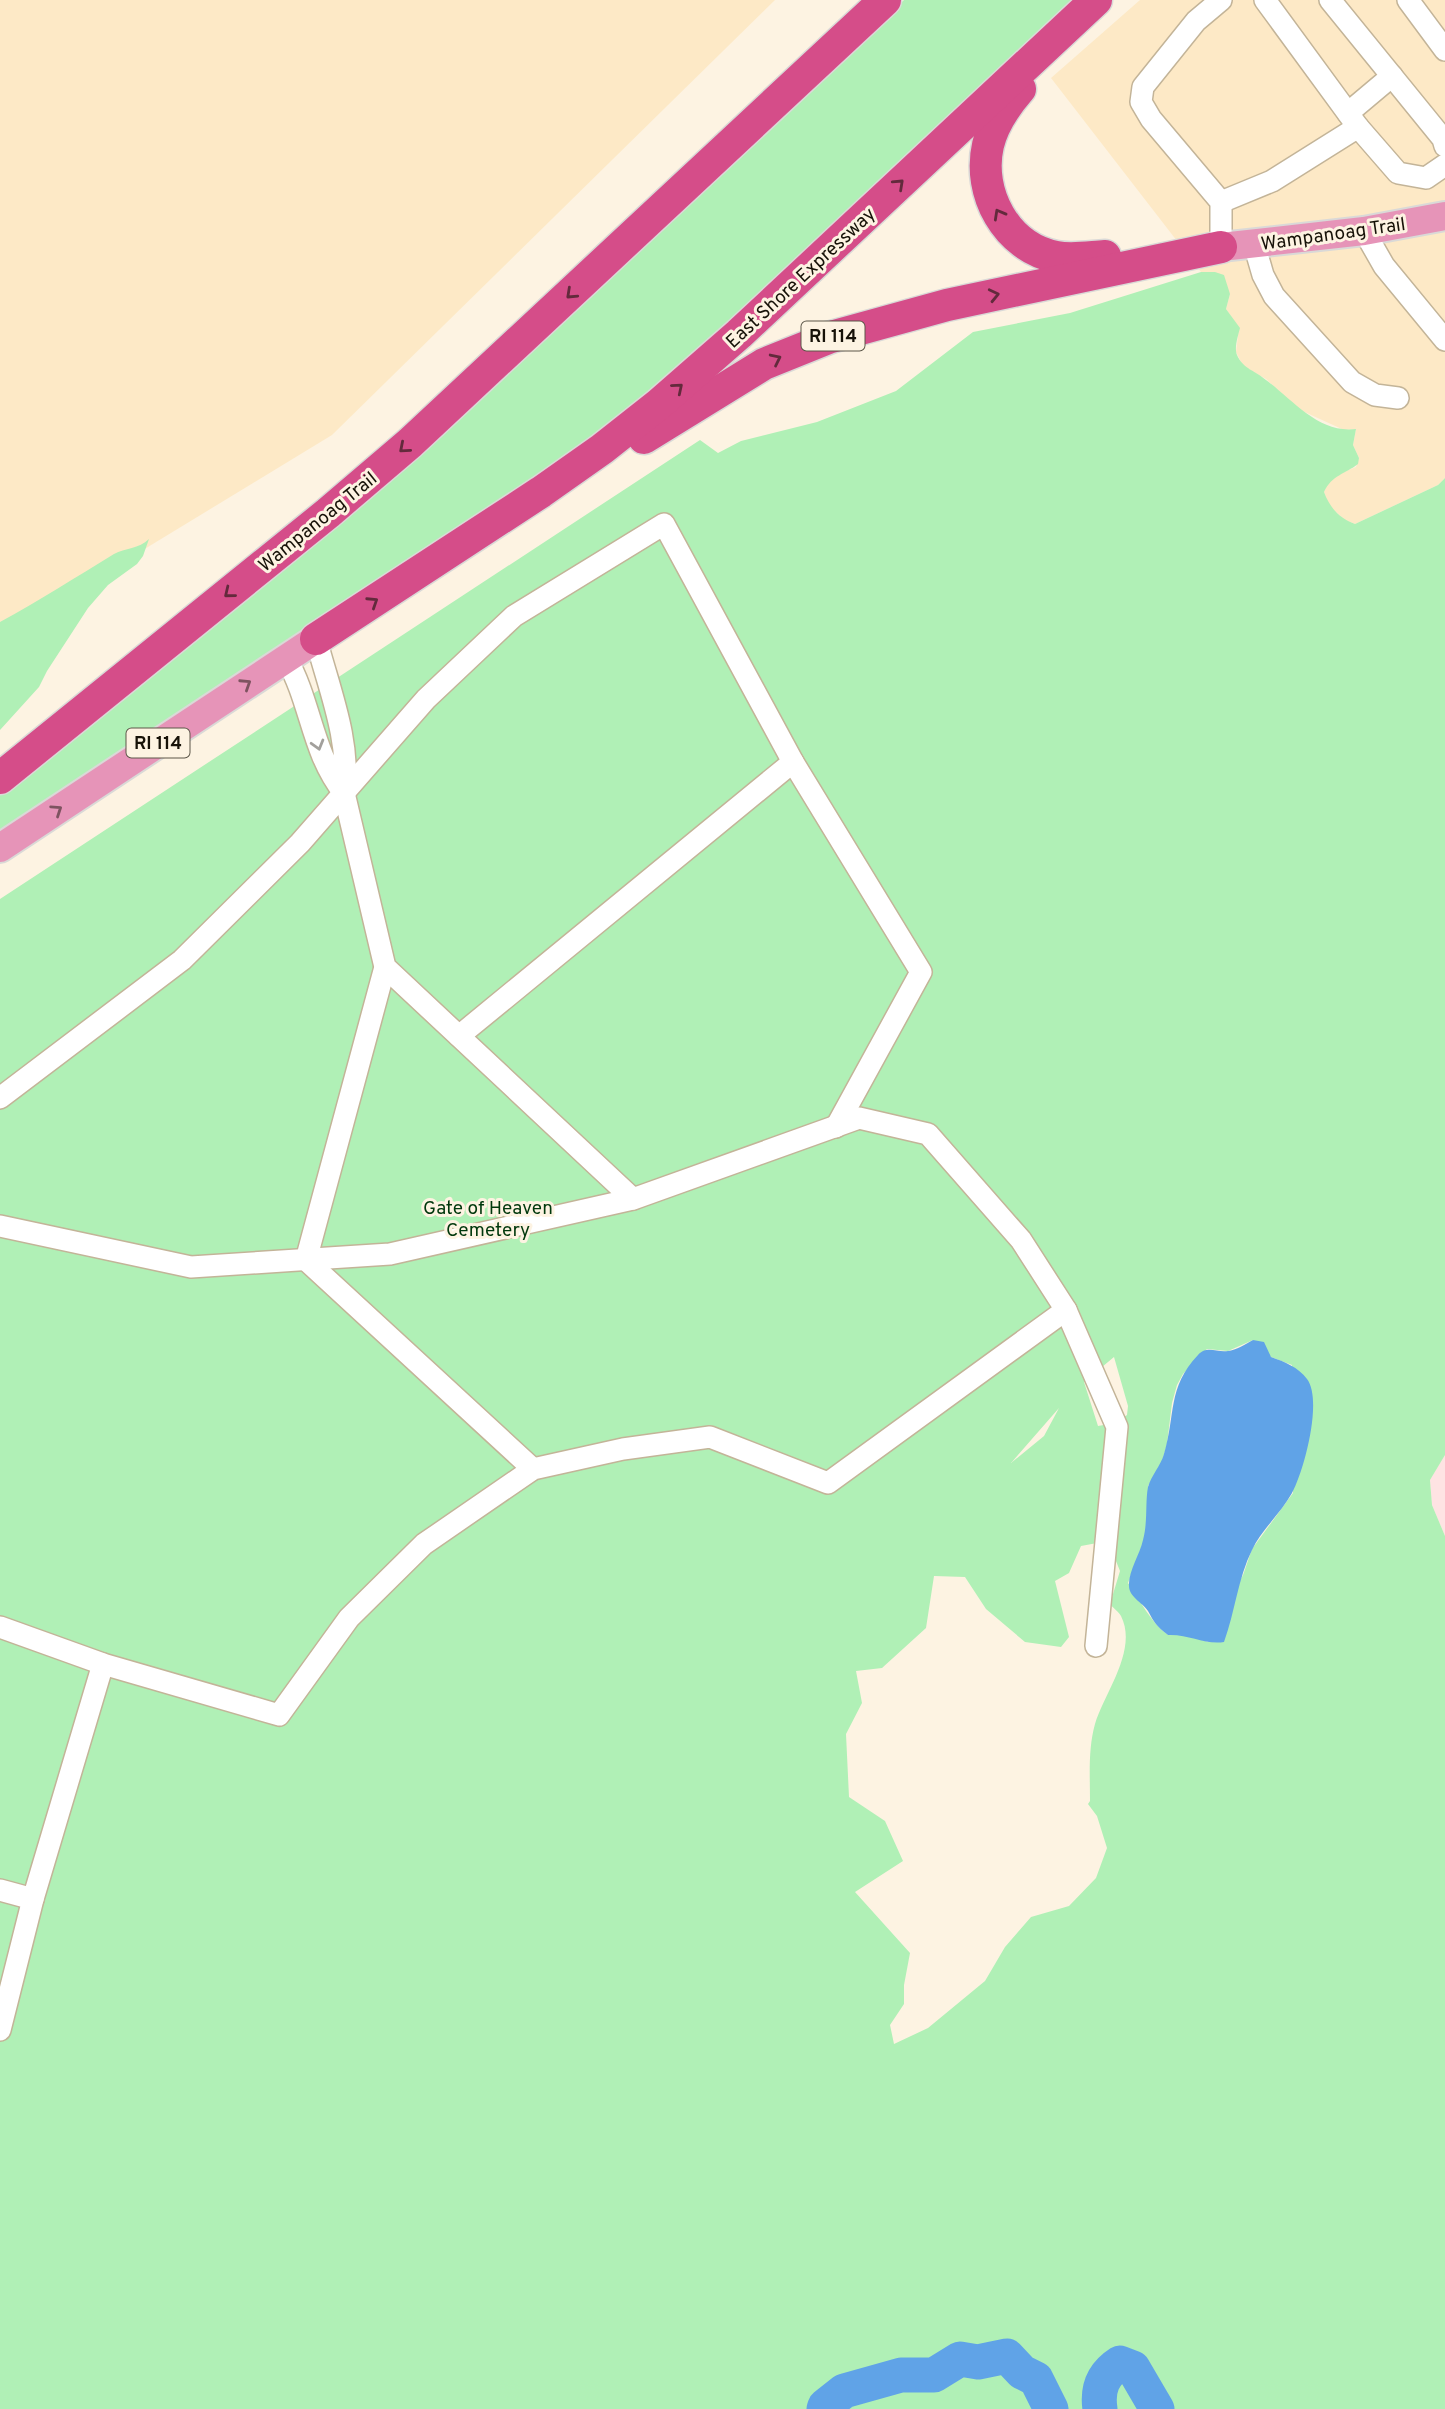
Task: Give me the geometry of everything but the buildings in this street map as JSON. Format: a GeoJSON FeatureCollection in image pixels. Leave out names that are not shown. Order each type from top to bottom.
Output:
{"type":"FeatureCollection","features":[{"type":"Feature","properties":{"kind":"highway"},"geometry":{"type":"LineString","coordinates":[[621,247],[712,140],[760,90],[857,0]]}},
{"type":"Feature","properties":{"kind":"highway"},"geometry":{"type":"LineString","coordinates":[[621,247],[885,0]]}},
{"type":"Feature","properties":{"kind":"highway"},"geometry":{"type":"LineString","coordinates":[[1096,0],[1037,67],[995,124],[985,160],[988,187],[996,211],[1006,226],[1025,244],[1056,257],[1078,258],[1221,247]]}},
{"type":"Feature","properties":{"kind":"highway","name":"East Shore Expressway"},"geometry":{"type":"LineString","coordinates":[[484,529],[592,456],[686,381],[1096,0]]}},
{"type":"Feature","properties":{"kind":"highway","name":"Wampanoag Trail"},"geometry":{"type":"LineString","coordinates":[[0,778],[374,475],[621,247]]}},
{"type":"Feature","properties":{"kind":"highway","name":"RI 114"},"geometry":{"type":"LineString","coordinates":[[316,639],[484,529],[596,468],[748,373],[795,349],[848,331],[947,305],[1221,247]]}},
{"type":"Feature","properties":{"kind":"main road","name":"Wampanoag Trail"},"geometry":{"type":"LineString","coordinates":[[1221,247],[1364,231],[1445,216]]}},
{"type":"Feature","properties":{"kind":"main road","name":"RI 114"},"geometry":{"type":"LineString","coordinates":[[0,848],[316,639]]}},
{"type":"Feature","properties":{"kind":"lane"},"geometry":{"type":"LineString","coordinates":[[1221,0],[1196,21],[1143,87],[1141,103],[1151,119],[1221,202],[1221,247]]}},
{"type":"Feature","properties":{"kind":"lane"},"geometry":{"type":"LineString","coordinates":[[1265,0],[1353,120],[1398,173],[1426,178],[1445,165]]}},
{"type":"Feature","properties":{"kind":"lane"},"geometry":{"type":"LineString","coordinates":[[1330,0],[1444,139],[1445,146]]}},
{"type":"Feature","properties":{"kind":"lane"},"geometry":{"type":"LineString","coordinates":[[1408,0],[1445,50]]}},
{"type":"Feature","properties":{"kind":"lane"},"geometry":{"type":"LineString","coordinates":[[1221,202],[1272,181],[1353,120],[1392,76]]}},
{"type":"Feature","properties":{"kind":"lane"},"geometry":{"type":"LineString","coordinates":[[1364,231],[1390,275],[1445,341]]}},
{"type":"Feature","properties":{"kind":"lane"},"geometry":{"type":"LineString","coordinates":[[1254,244],[1263,275],[1275,296],[1352,382],[1375,395],[1398,398]]}},
{"type":"Feature","properties":{"kind":"lane"},"geometry":{"type":"LineString","coordinates":[[0,1098],[182,960],[280,864],[426,699],[505,624],[664,524],[793,762],[920,972],[836,1127]]}},
{"type":"Feature","properties":{"kind":"lane"},"geometry":{"type":"LineString","coordinates":[[306,1260],[385,967],[344,793],[345,745],[316,639]]}},
{"type":"Feature","properties":{"kind":"lane"},"geometry":{"type":"LineString","coordinates":[[286,658],[302,690],[323,763],[344,793]]}},
{"type":"Feature","properties":{"kind":"lane"},"geometry":{"type":"LineString","coordinates":[[459,1036],[793,762]]}},
{"type":"Feature","properties":{"kind":"lane"},"geometry":{"type":"LineString","coordinates":[[385,967],[633,1199]]}},
{"type":"Feature","properties":{"kind":"lane"},"geometry":{"type":"LineString","coordinates":[[0,1226],[191,1267],[390,1254],[633,1199],[859,1118],[928,1135],[1021,1240],[1066,1310],[1117,1427],[1096,1646]]}},
{"type":"Feature","properties":{"kind":"lane"},"geometry":{"type":"LineString","coordinates":[[306,1260],[533,1469]]}},
{"type":"Feature","properties":{"kind":"lane"},"geometry":{"type":"LineString","coordinates":[[0,1627],[103,1664],[279,1716],[349,1618],[424,1544],[533,1469],[623,1449],[710,1437],[828,1483],[1066,1310]]}},
{"type":"Feature","properties":{"kind":"lane"},"geometry":{"type":"LineString","coordinates":[[0,2030],[33,1899],[103,1664]]}},
{"type":"Feature","properties":{"kind":"lane"},"geometry":{"type":"LineString","coordinates":[[0,1890],[33,1899]]}},
{"type":"Feature","properties":{"kind":"shaded area"},"geometry":{"type":"Polygon","coordinates":[[[0,0],[775,0],[332,435],[0,637],[0,0]]]}},
{"type":"Feature","properties":{"kind":"shaded area"},"geometry":{"type":"Polygon","coordinates":[[[1140,0],[1445,0],[1445,478],[1438,485],[1355,524],[1345,520],[1329,506],[1324,492],[1328,482],[1338,474],[1356,467],[1359,458],[1353,445],[1356,429],[1344,430],[1298,409],[1266,379],[1243,366],[1236,352],[1239,328],[1226,309],[1230,294],[1215,272],[1201,272],[1051,78],[1140,0]]]}},
{"type":"Feature","properties":{"kind":"shaded area"},"geometry":{"type":"Polygon","coordinates":[[[1445,1455],[1445,1536],[1432,1505],[1430,1480],[1445,1455]]]}},
{"type":"Feature","properties":{"kind":"green space"},"geometry":{"type":"Polygon","coordinates":[[[904,0],[1077,0],[715,339],[583,448],[0,831],[0,793],[114,702],[806,92],[904,0]]]}},
{"type":"Feature","properties":{"kind":"green space","name":"Gate of Heaven Cemetery"},"geometry":{"type":"Polygon","coordinates":[[[1201,272],[1224,275],[1230,294],[1226,309],[1240,328],[1236,349],[1243,364],[1318,421],[1343,429],[1356,429],[1353,445],[1359,458],[1358,464],[1335,478],[1324,492],[1332,508],[1355,524],[1438,485],[1445,478],[1445,1455],[1430,1480],[1432,1505],[1445,1536],[1445,2409],[0,2409],[0,899],[700,440],[718,453],[741,441],[817,422],[896,391],[973,332],[1070,313],[1201,272]],[[1253,1340],[1228,1351],[1207,1349],[1183,1374],[1177,1385],[1162,1462],[1148,1486],[1148,1521],[1143,1543],[1128,1583],[1151,1618],[1168,1635],[1184,1634],[1208,1642],[1243,1575],[1252,1549],[1293,1493],[1292,1365],[1271,1357],[1253,1340]],[[1114,1357],[1084,1382],[1098,1426],[1115,1423],[1127,1415],[1128,1406],[1114,1357]],[[1059,1408],[1011,1463],[1044,1436],[1059,1408]],[[1108,1541],[1081,1546],[1069,1573],[1055,1581],[1069,1637],[1061,1647],[1025,1642],[986,1609],[965,1577],[934,1576],[926,1628],[882,1668],[856,1671],[862,1703],[846,1734],[849,1797],[885,1821],[903,1861],[855,1892],[910,1953],[904,1985],[904,2004],[890,2025],[894,2044],[928,2028],[985,1981],[1005,1947],[1031,1917],[1069,1906],[1096,1878],[1107,1848],[1097,1816],[1088,1804],[1091,1743],[1095,1724],[1118,1671],[1126,1643],[1121,1616],[1110,1604],[1120,1571],[1108,1541]]]}},
{"type":"Feature","properties":{"kind":"green space"},"geometry":{"type":"Polygon","coordinates":[[[149,539],[137,564],[108,585],[88,608],[39,687],[0,730],[0,622],[114,554],[141,545],[149,539]]]}},
{"type":"Feature","properties":{"kind":"water"},"geometry":{"type":"Polygon","coordinates":[[[1253,1340],[1264,1342],[1271,1357],[1300,1371],[1311,1389],[1313,1403],[1310,1436],[1302,1469],[1288,1500],[1252,1550],[1243,1572],[1224,1642],[1168,1635],[1133,1596],[1129,1586],[1130,1575],[1145,1533],[1148,1487],[1164,1454],[1177,1390],[1188,1367],[1205,1350],[1231,1350],[1253,1340]]]}},
{"type":"Feature","properties":{"kind":"waterway"},"geometry":{"type":"LineString","coordinates":[[824,2409],[844,2391],[901,2375],[934,2375],[960,2359],[978,2362],[1007,2356],[1022,2372],[1036,2379],[1051,2409]]}},
{"type":"Feature","properties":{"kind":"waterway"},"geometry":{"type":"LineString","coordinates":[[1100,2409],[1102,2383],[1109,2372],[1120,2363],[1133,2368],[1157,2409]]}}]}
